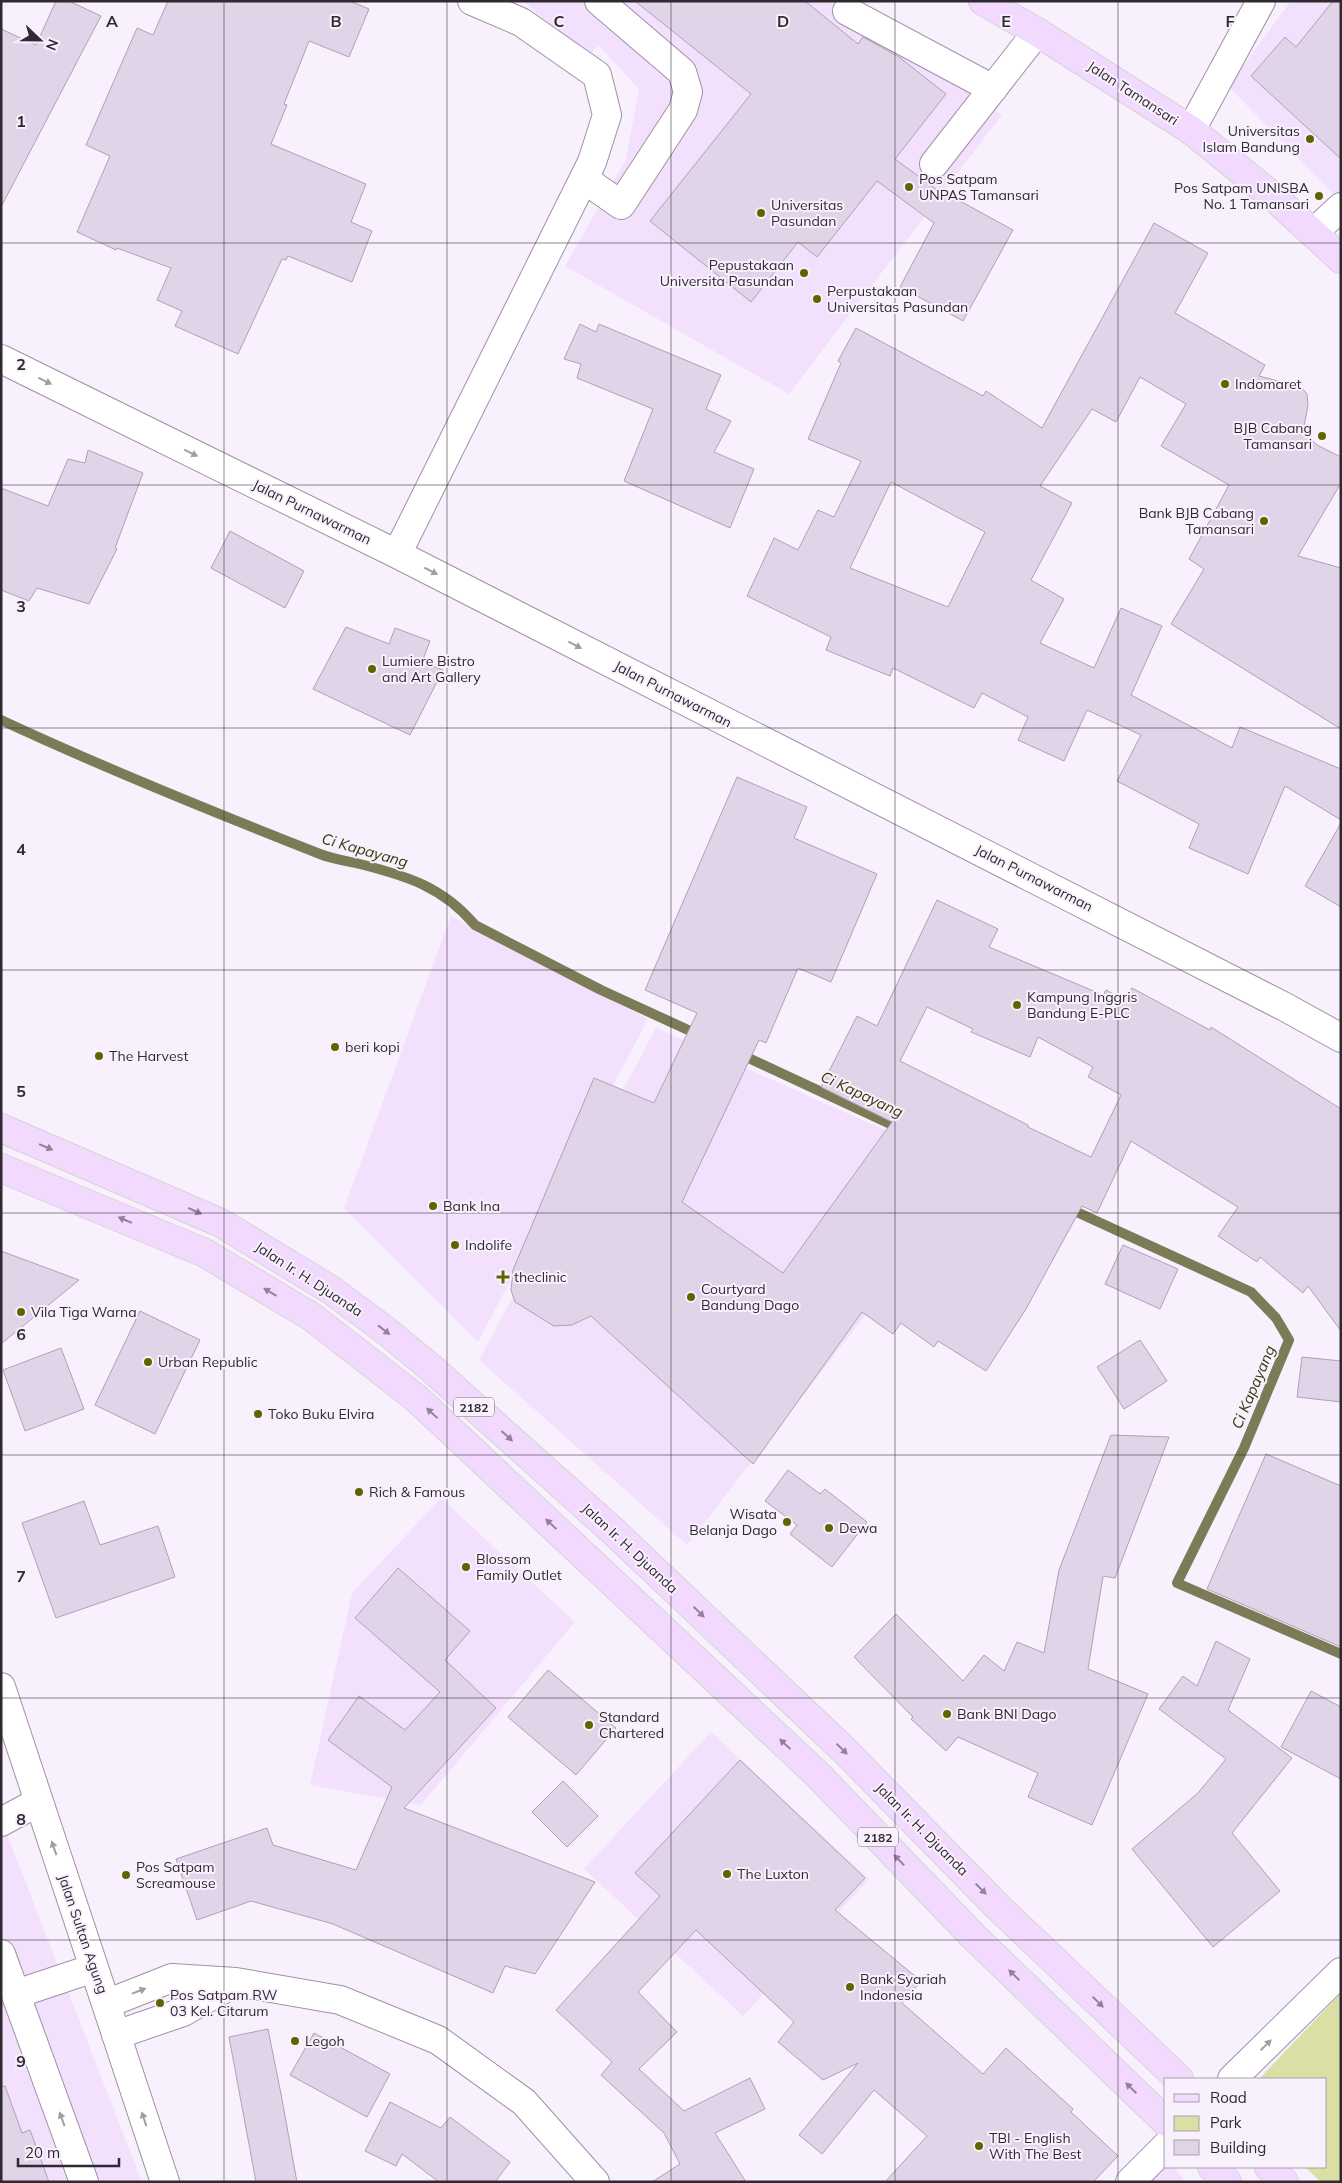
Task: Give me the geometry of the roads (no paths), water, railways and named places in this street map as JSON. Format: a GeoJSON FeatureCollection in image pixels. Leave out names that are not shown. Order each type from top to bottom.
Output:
{"type":"FeatureCollection","features":[{"type":"Feature","properties":{"kind":"main road","name":"Jalan Tamansari"},"geometry":{"type":"LineString","coordinates":[[983,1],[1037,32],[1191,130],[1276,199],[1341,259]]}},
{"type":"Feature","properties":{"kind":"main road","name":"Jalan Ir. H. Djuanda"},"geometry":{"type":"LineString","coordinates":[[1,1128],[221,1223],[331,1290],[431,1368],[612,1531],[843,1749],[998,1907],[1178,2078]]}},
{"type":"Feature","properties":{"kind":"main road","name":"2182"},"geometry":{"type":"LineString","coordinates":[[1,1168],[205,1253],[312,1317],[416,1398],[819,1776],[973,1936],[1164,2120]]}},
{"type":"Feature","properties":{"kind":"main road"},"geometry":{"type":"LineString","coordinates":[[312,1317],[331,1290]]}},
{"type":"Feature","properties":{"kind":"main road"},"geometry":{"type":"LineString","coordinates":[[587,1557],[612,1531]]}},
{"type":"Feature","properties":{"kind":"main road"},"geometry":{"type":"LineString","coordinates":[[1213,2168],[1227,2182]]}},
{"type":"Feature","properties":{"kind":"main road"},"geometry":{"type":"LineString","coordinates":[[1270,2168],[1284,2182]]}},
{"type":"Feature","properties":{"kind":"street"},"geometry":{"type":"LineString","coordinates":[[397,554],[584,179],[592,162],[607,115],[597,75],[521,22],[472,1]]}},
{"type":"Feature","properties":{"kind":"street"},"geometry":{"type":"LineString","coordinates":[[502,1],[521,22]]}},
{"type":"Feature","properties":{"kind":"street"},"geometry":{"type":"LineString","coordinates":[[584,179],[621,205],[683,110],[688,92],[682,72],[599,1]]}},
{"type":"Feature","properties":{"kind":"street"},"geometry":{"type":"LineString","coordinates":[[1191,130],[1262,1]]}},
{"type":"Feature","properties":{"kind":"street"},"geometry":{"type":"LineString","coordinates":[[847,11],[993,88]]}},
{"type":"Feature","properties":{"kind":"street"},"geometry":{"type":"LineString","coordinates":[[934,164],[1037,32]]}},
{"type":"Feature","properties":{"kind":"street"},"geometry":{"type":"LineString","coordinates":[[1313,233],[1341,207]]}},
{"type":"Feature","properties":{"kind":"street","name":"Jalan Purnawarman"},"geometry":{"type":"LineString","coordinates":[[1,359],[397,554],[1276,1002],[1341,1038]]}},
{"type":"Feature","properties":{"kind":"street","name":"Jalan Sultan Agung"},"geometry":{"type":"LineString","coordinates":[[1,1687],[165,2182]]}},
{"type":"Feature","properties":{"kind":"street"},"geometry":{"type":"LineString","coordinates":[[1,1822],[38,1802]]}},
{"type":"Feature","properties":{"kind":"street"},"geometry":{"type":"LineString","coordinates":[[1,1954],[84,2182]]}},
{"type":"Feature","properties":{"kind":"street"},"geometry":{"type":"LineString","coordinates":[[16,1994],[94,1968]]}},
{"type":"Feature","properties":{"kind":"street"},"geometry":{"type":"LineString","coordinates":[[1233,2078],[1341,1972]]}},
{"type":"Feature","properties":{"kind":"street"},"geometry":{"type":"LineString","coordinates":[[106,2004],[172,1978],[236,1982],[340,2000],[438,2040],[524,2102],[595,2182]]}},
{"type":"Feature","properties":{"kind":"street"},"geometry":{"type":"LineString","coordinates":[[116,2035],[182,2012],[236,1982]]}},
{"type":"Feature","properties":{"kind":"street"},"geometry":{"type":"LineString","coordinates":[[1130,2182],[1164,2148]]}},
{"type":"Feature","properties":{"kind":"waterway","name":"Ci Kapayang"},"geometry":{"type":"LineString","coordinates":[[1,720],[160,790],[320,854],[393,873],[423,885],[450,901],[475,925],[601,990],[699,1035]]}},
{"type":"Feature","properties":{"kind":"waterway","name":"Ci Kapayang"},"geometry":{"type":"LineString","coordinates":[[740,1054],[901,1129]]}},
{"type":"Feature","properties":{"kind":"waterway","name":"Ci Kapayang"},"geometry":{"type":"LineString","coordinates":[[1068,1208],[1251,1292],[1276,1318],[1289,1340],[1244,1448],[1177,1583],[1341,1654]]}},
{"type":"Feature","properties":{"kind":"place","name":"Universitas Islam Bandung"},"geometry":{"type":"Point","coordinates":[1310,139]}},
{"type":"Feature","properties":{"kind":"place","name":"Pos Satpam UNPAS Tamansari"},"geometry":{"type":"Point","coordinates":[909,187]}},
{"type":"Feature","properties":{"kind":"place","name":"Pos Satpam UNISBA No. 1 Tamansari"},"geometry":{"type":"Point","coordinates":[1319,196]}},
{"type":"Feature","properties":{"kind":"place","name":"Universitas Pasundan"},"geometry":{"type":"Point","coordinates":[761,213]}},
{"type":"Feature","properties":{"kind":"place","name":"Pepustakaan Universita Pasundan"},"geometry":{"type":"Point","coordinates":[804,273]}},
{"type":"Feature","properties":{"kind":"place","name":"Perpustakaan Universitas Pasundan"},"geometry":{"type":"Point","coordinates":[817,299]}},
{"type":"Feature","properties":{"kind":"place","name":"Indomaret"},"geometry":{"type":"Point","coordinates":[1225,384]}},
{"type":"Feature","properties":{"kind":"place","name":"BJB Cabang Tamansari"},"geometry":{"type":"Point","coordinates":[1322,436]}},
{"type":"Feature","properties":{"kind":"place","name":"Bank BJB Cabang Tamansari"},"geometry":{"type":"Point","coordinates":[1264,521]}},
{"type":"Feature","properties":{"kind":"place","name":"Lumiere Bistro and Art Gallery"},"geometry":{"type":"Point","coordinates":[372,669]}},
{"type":"Feature","properties":{"kind":"place","name":"Kampung Inggris Bandung E-PLC"},"geometry":{"type":"Point","coordinates":[1017,1005]}},
{"type":"Feature","properties":{"kind":"place","name":"beri kopi"},"geometry":{"type":"Point","coordinates":[335,1047]}},
{"type":"Feature","properties":{"kind":"place","name":"The Harvest"},"geometry":{"type":"Point","coordinates":[99,1056]}},
{"type":"Feature","properties":{"kind":"place","name":"Bank Ina"},"geometry":{"type":"Point","coordinates":[433,1206]}},
{"type":"Feature","properties":{"kind":"place","name":"Indolife"},"geometry":{"type":"Point","coordinates":[455,1245]}},
{"type":"Feature","properties":{"kind":"place","name":"theclinic"},"geometry":{"type":"Point","coordinates":[503,1277]}},
{"type":"Feature","properties":{"kind":"place","name":"Courtyard Bandung Dago"},"geometry":{"type":"Point","coordinates":[691,1297]}},
{"type":"Feature","properties":{"kind":"place","name":"Vila Tiga Warna"},"geometry":{"type":"Point","coordinates":[21,1312]}},
{"type":"Feature","properties":{"kind":"place","name":"Urban Republic"},"geometry":{"type":"Point","coordinates":[148,1362]}},
{"type":"Feature","properties":{"kind":"place","name":"Toko Buku Elvira"},"geometry":{"type":"Point","coordinates":[258,1414]}},
{"type":"Feature","properties":{"kind":"place","name":"Rich & Famous"},"geometry":{"type":"Point","coordinates":[359,1492]}},
{"type":"Feature","properties":{"kind":"place","name":"Wisata Belanja Dago"},"geometry":{"type":"Point","coordinates":[787,1522]}},
{"type":"Feature","properties":{"kind":"place","name":"Dewa"},"geometry":{"type":"Point","coordinates":[829,1528]}},
{"type":"Feature","properties":{"kind":"place","name":"Blossom Family Outlet"},"geometry":{"type":"Point","coordinates":[466,1567]}},
{"type":"Feature","properties":{"kind":"place","name":"Bank BNI Dago"},"geometry":{"type":"Point","coordinates":[947,1714]}},
{"type":"Feature","properties":{"kind":"place","name":"Standard Chartered"},"geometry":{"type":"Point","coordinates":[589,1725]}},
{"type":"Feature","properties":{"kind":"place","name":"The Luxton"},"geometry":{"type":"Point","coordinates":[727,1874]}},
{"type":"Feature","properties":{"kind":"place","name":"Pos Satpam Screamouse"},"geometry":{"type":"Point","coordinates":[126,1875]}},
{"type":"Feature","properties":{"kind":"place","name":"Bank Syariah Indonesia"},"geometry":{"type":"Point","coordinates":[850,1987]}},
{"type":"Feature","properties":{"kind":"place","name":"Pos Satpam RW 03 Kel. Citarum"},"geometry":{"type":"Point","coordinates":[160,2003]}},
{"type":"Feature","properties":{"kind":"place","name":"Legoh"},"geometry":{"type":"Point","coordinates":[295,2041]}},
{"type":"Feature","properties":{"kind":"place","name":"TBI - English With The Best"},"geometry":{"type":"Point","coordinates":[979,2146]}}]}
